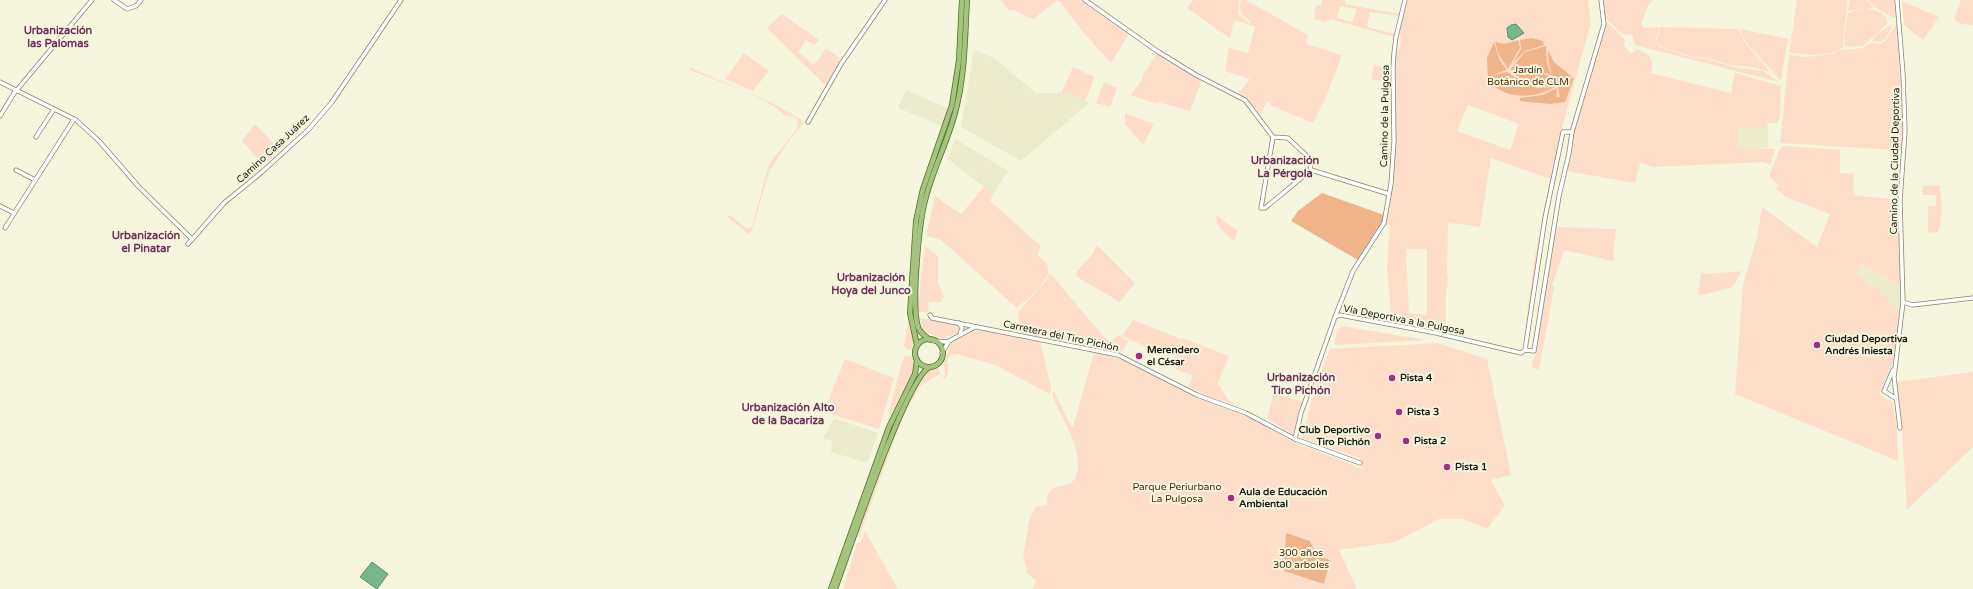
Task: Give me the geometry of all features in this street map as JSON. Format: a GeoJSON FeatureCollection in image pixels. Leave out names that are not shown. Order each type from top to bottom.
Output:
{"type":"FeatureCollection","features":[{"type":"Feature","properties":{"kind":"main road"},"geometry":{"type":"LineString","coordinates":[[918,345],[910,313],[916,221],[923,189],[945,130],[952,105],[959,60],[962,0]]}},
{"type":"Feature","properties":{"kind":"main road"},"geometry":{"type":"LineString","coordinates":[[835,589],[894,429],[920,376],[930,367],[939,362],[942,353],[940,345],[920,331],[915,312],[921,221],[928,191],[949,132],[960,92],[964,61],[967,0]]}},
{"type":"Feature","properties":{"kind":"main road"},"geometry":{"type":"LineString","coordinates":[[831,589],[888,427],[915,374],[917,360],[915,353],[918,345],[923,341],[932,340]]}},
{"type":"Feature","properties":{"kind":"main road"},"geometry":{"type":"LineString","coordinates":[[917,360],[923,366],[930,367]]}},
{"type":"Feature","properties":{"kind":"street"},"geometry":{"type":"LineString","coordinates":[[0,116],[16,90],[92,0]]}},
{"type":"Feature","properties":{"kind":"street"},"geometry":{"type":"LineString","coordinates":[[114,0],[121,6],[131,9],[142,0]]}},
{"type":"Feature","properties":{"kind":"street","name":"Camino Casa Juárez"},"geometry":{"type":"LineString","coordinates":[[188,244],[224,203],[262,172],[309,128],[332,102],[401,0]]}},
{"type":"Feature","properties":{"kind":"street"},"geometry":{"type":"LineString","coordinates":[[808,122],[841,64],[885,0]]}},
{"type":"Feature","properties":{"kind":"street"},"geometry":{"type":"LineString","coordinates":[[1085,0],[1157,52],[1196,75],[1245,100],[1273,137],[1262,208],[1265,208],[1311,170]]}},
{"type":"Feature","properties":{"kind":"street","name":"Camino de la Pulgosa"},"geometry":{"type":"LineString","coordinates":[[1334,316],[1353,271],[1384,223],[1389,194],[1394,141],[1393,68],[1396,37],[1405,0]]}},
{"type":"Feature","properties":{"kind":"street"},"geometry":{"type":"LineString","coordinates":[[1572,132],[1563,132],[1545,218],[1525,350],[1534,351],[1559,196],[1569,153],[1572,132],[1604,24],[1601,0]]}},
{"type":"Feature","properties":{"kind":"street","name":"Camino de la Ciudad Deportiva"},"geometry":{"type":"LineString","coordinates":[[1897,0],[1903,74],[1905,131],[1900,201],[1904,302],[1894,369],[1895,398],[1900,428]]}},
{"type":"Feature","properties":{"kind":"street"},"geometry":{"type":"LineString","coordinates":[[0,82],[74,119],[100,141],[139,187],[192,239]]}},
{"type":"Feature","properties":{"kind":"street"},"geometry":{"type":"LineString","coordinates":[[36,137],[54,109]]}},
{"type":"Feature","properties":{"kind":"street"},"geometry":{"type":"LineString","coordinates":[[5,228],[74,119]]}},
{"type":"Feature","properties":{"kind":"street"},"geometry":{"type":"LineString","coordinates":[[1273,137],[1288,138],[1309,158],[1311,170]]}},
{"type":"Feature","properties":{"kind":"street"},"geometry":{"type":"LineString","coordinates":[[16,170],[35,180]]}},
{"type":"Feature","properties":{"kind":"street"},"geometry":{"type":"LineString","coordinates":[[1311,170],[1389,194]]}},
{"type":"Feature","properties":{"kind":"street"},"geometry":{"type":"LineString","coordinates":[[0,206],[14,213]]}},
{"type":"Feature","properties":{"kind":"street"},"geometry":{"type":"LineString","coordinates":[[1904,302],[1912,305],[1973,298]]}},
{"type":"Feature","properties":{"kind":"street","name":"Carretera del Tiro Pichón"},"geometry":{"type":"LineString","coordinates":[[930,315],[932,318],[1118,355],[1196,395],[1246,413],[1295,440],[1326,449],[1360,463]]}},
{"type":"Feature","properties":{"kind":"street","name":"Vía Deportiva a la Pulgosa"},"geometry":{"type":"LineString","coordinates":[[1295,440],[1301,413],[1334,316],[1340,315],[1436,333],[1521,353],[1525,350]]}},
{"type":"Feature","properties":{"kind":"street"},"geometry":{"type":"LineString","coordinates":[[959,336],[962,329],[961,323]]}},
{"type":"Feature","properties":{"kind":"street"},"geometry":{"type":"LineString","coordinates":[[961,323],[966,326],[967,331]]}},
{"type":"Feature","properties":{"kind":"street"},"geometry":{"type":"LineString","coordinates":[[932,340],[943,343],[975,327],[980,327]]}},
{"type":"Feature","properties":{"kind":"street"},"geometry":{"type":"LineString","coordinates":[[962,329],[967,331]]}},
{"type":"Feature","properties":{"kind":"street"},"geometry":{"type":"LineString","coordinates":[[942,353],[949,341]]}},
{"type":"Feature","properties":{"kind":"street","name":"Camino de la Ciudad Deportiva"},"geometry":{"type":"LineString","coordinates":[[1894,369],[1884,392],[1895,398]]}},
{"type":"Feature","properties":{"kind":"shaded area"},"geometry":{"type":"Polygon","coordinates":[[[1516,24],[1524,33],[1512,40],[1508,37],[1507,28],[1516,24]]]}},
{"type":"Feature","properties":{"kind":"shaded area"},"geometry":{"type":"Polygon","coordinates":[[[974,50],[994,58],[1036,93],[1072,93],[1089,103],[1021,161],[961,127],[974,50]]]}},
{"type":"Feature","properties":{"kind":"shaded area"},"geometry":{"type":"Polygon","coordinates":[[[906,90],[951,110],[945,127],[898,108],[906,90]]]}},
{"type":"Feature","properties":{"kind":"shaded area"},"geometry":{"type":"Polygon","coordinates":[[[1738,127],[1768,127],[1768,148],[1739,149],[1738,127]]]}},
{"type":"Feature","properties":{"kind":"shaded area"},"geometry":{"type":"Polygon","coordinates":[[[955,139],[1008,171],[993,194],[948,159],[955,139]]]}},
{"type":"Feature","properties":{"kind":"shaded area"},"geometry":{"type":"Polygon","coordinates":[[[1861,264],[1901,287],[1901,314],[1871,285],[1855,273],[1861,264]]]}},
{"type":"Feature","properties":{"kind":"shaded area"},"geometry":{"type":"Polygon","coordinates":[[[834,418],[878,433],[867,463],[831,452],[832,440],[823,439],[834,418]]]}},
{"type":"Feature","properties":{"kind":"shaded area"},"geometry":{"type":"Polygon","coordinates":[[[372,562],[388,574],[377,589],[360,577],[372,562]]]}},
{"type":"Feature","properties":{"kind":"green space"},"geometry":{"type":"Polygon","coordinates":[[[1001,0],[1083,0],[1129,34],[1111,63],[1082,31],[1060,2],[1057,1],[1033,19],[1019,12],[1008,10],[1001,0]]]}},
{"type":"Feature","properties":{"kind":"green space"},"geometry":{"type":"Polygon","coordinates":[[[1193,0],[1239,0],[1238,14],[1250,24],[1250,21],[1240,10],[1241,0],[1246,0],[1308,35],[1306,44],[1342,55],[1326,97],[1313,123],[1270,105],[1267,101],[1260,117],[1246,99],[1238,94],[1250,79],[1225,71],[1229,48],[1248,53],[1255,27],[1234,20],[1230,38],[1187,8],[1193,0]]]}},
{"type":"Feature","properties":{"kind":"green space"},"geometry":{"type":"Polygon","coordinates":[[[1322,0],[1345,0],[1345,4],[1400,14],[1399,16],[1370,12],[1367,27],[1395,34],[1394,37],[1331,19],[1324,22],[1314,19],[1316,5],[1321,6],[1322,0]],[[1340,6],[1337,18],[1352,22],[1357,9],[1340,6]]]}},
{"type":"Feature","properties":{"kind":"green space","name":"Jardín Botánico de CLM"},"geometry":{"type":"Polygon","coordinates":[[[1406,0],[1588,0],[1591,22],[1559,139],[1528,321],[1526,321],[1535,256],[1550,179],[1491,158],[1480,227],[1448,222],[1446,330],[1371,318],[1391,314],[1387,269],[1390,224],[1382,228],[1393,185],[1396,124],[1394,68],[1395,56],[1401,40],[1399,31],[1406,0]],[[1468,105],[1457,131],[1510,150],[1519,124],[1468,105]],[[1406,249],[1409,313],[1427,315],[1427,249],[1406,249]]]}},
{"type":"Feature","properties":{"kind":"green space"},"geometry":{"type":"Polygon","coordinates":[[[1603,0],[1654,0],[1650,2],[1641,24],[1644,28],[1659,27],[1656,39],[1659,47],[1690,57],[1711,60],[1732,67],[1763,71],[1779,82],[1635,45],[1633,35],[1623,34],[1605,18],[1603,0]]]}},
{"type":"Feature","properties":{"kind":"green space"},"geometry":{"type":"Polygon","coordinates":[[[1797,0],[1848,0],[1843,41],[1844,48],[1831,53],[1815,55],[1789,53],[1797,0]]]}},
{"type":"Feature","properties":{"kind":"green space"},"geometry":{"type":"Polygon","coordinates":[[[1850,0],[1866,0],[1874,8],[1848,11],[1850,0]]]}},
{"type":"Feature","properties":{"kind":"green space"},"geometry":{"type":"Polygon","coordinates":[[[1868,0],[1895,0],[1897,16],[1894,18],[1876,8],[1868,0]]]}},
{"type":"Feature","properties":{"kind":"green space"},"geometry":{"type":"Polygon","coordinates":[[[1961,0],[1973,0],[1973,25],[1960,24],[1954,19],[1961,0]]]}},
{"type":"Feature","properties":{"kind":"green space"},"geometry":{"type":"Polygon","coordinates":[[[1902,1],[1939,17],[1923,40],[1904,25],[1902,1]]]}},
{"type":"Feature","properties":{"kind":"green space"},"geometry":{"type":"Polygon","coordinates":[[[1864,9],[1879,12],[1885,16],[1888,23],[1863,46],[1845,47],[1844,40],[1848,13],[1864,9]]]}},
{"type":"Feature","properties":{"kind":"green space"},"geometry":{"type":"Polygon","coordinates":[[[782,14],[819,40],[814,45],[806,40],[798,52],[814,65],[826,48],[841,59],[826,86],[767,28],[782,14]]]}},
{"type":"Feature","properties":{"kind":"green space"},"geometry":{"type":"Polygon","coordinates":[[[1605,20],[1625,40],[1624,46],[1631,53],[1638,49],[1651,58],[1651,73],[1731,93],[1735,73],[1781,86],[1780,117],[1777,123],[1767,123],[1768,127],[1738,128],[1739,148],[1775,149],[1770,165],[1764,162],[1652,167],[1642,163],[1640,164],[1635,183],[1567,171],[1573,131],[1605,20]]]}},
{"type":"Feature","properties":{"kind":"green space"},"geometry":{"type":"Polygon","coordinates":[[[1894,23],[1885,39],[1880,42],[1872,41],[1876,35],[1894,23]]]}},
{"type":"Feature","properties":{"kind":"green space"},"geometry":{"type":"Polygon","coordinates":[[[1896,25],[1898,25],[1899,36],[1902,145],[1896,150],[1780,143],[1789,55],[1806,57],[1833,54],[1840,50],[1863,48],[1870,43],[1880,44],[1885,41],[1896,25]]]}},
{"type":"Feature","properties":{"kind":"green space"},"geometry":{"type":"Polygon","coordinates":[[[1660,27],[1738,29],[1746,44],[1770,72],[1753,67],[1730,65],[1711,59],[1694,57],[1664,48],[1659,45],[1657,40],[1660,27]]]}},
{"type":"Feature","properties":{"kind":"green space"},"geometry":{"type":"Polygon","coordinates":[[[1740,29],[1788,39],[1781,81],[1746,42],[1740,29]]]}},
{"type":"Feature","properties":{"kind":"green space"},"geometry":{"type":"Polygon","coordinates":[[[1532,38],[1543,41],[1544,45],[1525,51],[1513,63],[1521,49],[1520,40],[1532,38]]]}},
{"type":"Feature","properties":{"kind":"green space"},"geometry":{"type":"Polygon","coordinates":[[[1518,40],[1520,48],[1508,69],[1498,53],[1495,41],[1503,44],[1518,40]]]}},
{"type":"Feature","properties":{"kind":"green space"},"geometry":{"type":"Polygon","coordinates":[[[1494,42],[1500,61],[1507,70],[1497,73],[1488,80],[1487,58],[1494,42]]]}},
{"type":"Feature","properties":{"kind":"green space"},"geometry":{"type":"Polygon","coordinates":[[[1546,46],[1547,63],[1551,75],[1533,69],[1510,70],[1525,52],[1546,46]]]}},
{"type":"Feature","properties":{"kind":"green space"},"geometry":{"type":"Polygon","coordinates":[[[1548,50],[1554,62],[1571,76],[1566,81],[1557,85],[1550,68],[1548,50]]]}},
{"type":"Feature","properties":{"kind":"green space"},"geometry":{"type":"Polygon","coordinates":[[[744,53],[769,71],[753,91],[725,79],[744,53]]]}},
{"type":"Feature","properties":{"kind":"green space"},"geometry":{"type":"Polygon","coordinates":[[[1157,53],[1202,80],[1190,111],[1157,102],[1157,104],[1131,95],[1143,78],[1142,77],[1157,53]]]}},
{"type":"Feature","properties":{"kind":"green space"},"geometry":{"type":"Polygon","coordinates":[[[1374,65],[1390,69],[1392,83],[1371,79],[1374,65]]]}},
{"type":"Feature","properties":{"kind":"green space"},"geometry":{"type":"Polygon","coordinates":[[[689,67],[772,103],[802,120],[803,124],[790,139],[769,172],[752,230],[749,234],[725,215],[731,216],[746,228],[752,227],[769,164],[797,129],[798,120],[794,117],[784,115],[778,109],[755,96],[690,70],[689,67]]]}},
{"type":"Feature","properties":{"kind":"green space"},"geometry":{"type":"Polygon","coordinates":[[[1073,67],[1095,77],[1085,101],[1071,93],[1061,94],[1073,67]]]}},
{"type":"Feature","properties":{"kind":"green space","name":"Jardín Botánico de CLM"},"geometry":{"type":"Polygon","coordinates":[[[1522,70],[1537,71],[1542,73],[1553,81],[1555,86],[1532,84],[1521,79],[1512,72],[1522,70]]]}},
{"type":"Feature","properties":{"kind":"green space"},"geometry":{"type":"Polygon","coordinates":[[[1507,72],[1526,84],[1538,88],[1555,87],[1538,94],[1521,96],[1504,92],[1489,82],[1494,75],[1507,72]]]}},
{"type":"Feature","properties":{"kind":"green space"},"geometry":{"type":"Polygon","coordinates":[[[1572,77],[1574,78],[1565,102],[1550,104],[1520,101],[1520,98],[1543,95],[1557,88],[1556,97],[1560,97],[1558,87],[1567,84],[1572,77]]]}},
{"type":"Feature","properties":{"kind":"green space"},"geometry":{"type":"Polygon","coordinates":[[[1104,82],[1117,88],[1110,107],[1096,103],[1104,82]]]}},
{"type":"Feature","properties":{"kind":"green space"},"geometry":{"type":"Polygon","coordinates":[[[1125,113],[1154,124],[1143,145],[1125,124],[1125,113]]]}},
{"type":"Feature","properties":{"kind":"green space"},"geometry":{"type":"Polygon","coordinates":[[[255,124],[280,150],[263,165],[242,141],[255,124]]]}},
{"type":"Feature","properties":{"kind":"green space","name":"Ciudad Deportiva Andrés Iniesta"},"geometry":{"type":"Polygon","coordinates":[[[1784,146],[1840,150],[1840,173],[1854,174],[1853,195],[1898,200],[1901,287],[1861,264],[1855,273],[1879,291],[1901,314],[1893,362],[1879,395],[1893,402],[1897,428],[1898,461],[1735,394],[1743,285],[1757,237],[1762,207],[1817,247],[1830,214],[1786,197],[1776,189],[1779,185],[1769,176],[1780,149],[1784,146]]]}},
{"type":"Feature","properties":{"kind":"green space"},"geometry":{"type":"Polygon","coordinates":[[[1940,185],[1942,209],[1940,226],[1938,232],[1928,233],[1928,206],[1936,206],[1936,195],[1923,195],[1922,186],[1940,185]]]}},
{"type":"Feature","properties":{"kind":"green space"},"geometry":{"type":"Polygon","coordinates":[[[984,187],[993,194],[990,201],[1041,246],[1038,255],[1048,267],[1048,272],[1042,283],[1032,295],[1017,308],[941,240],[926,236],[935,196],[961,214],[984,187]]]}},
{"type":"Feature","properties":{"kind":"green space"},"geometry":{"type":"Polygon","coordinates":[[[1322,193],[1384,215],[1383,223],[1358,260],[1291,221],[1298,211],[1322,193]]]}},
{"type":"Feature","properties":{"kind":"green space"},"geometry":{"type":"Polygon","coordinates":[[[1216,215],[1238,231],[1234,241],[1220,227],[1216,219],[1216,215]]]}},
{"type":"Feature","properties":{"kind":"green space"},"geometry":{"type":"Polygon","coordinates":[[[1556,227],[1616,229],[1613,255],[1614,261],[1564,251],[1552,285],[1554,288],[1539,370],[1533,367],[1532,363],[1536,353],[1556,227]]]}},
{"type":"Feature","properties":{"kind":"green space"},"geometry":{"type":"Polygon","coordinates":[[[1097,245],[1135,283],[1119,303],[1109,295],[1076,275],[1077,271],[1092,255],[1097,245]]]}},
{"type":"Feature","properties":{"kind":"green space"},"geometry":{"type":"Polygon","coordinates":[[[925,246],[938,256],[938,282],[944,297],[941,302],[929,302],[928,313],[917,311],[925,246]]]}},
{"type":"Feature","properties":{"kind":"green space"},"geometry":{"type":"Polygon","coordinates":[[[1741,271],[1733,287],[1698,296],[1701,272],[1705,274],[1741,271]]]}},
{"type":"Feature","properties":{"kind":"green space"},"geometry":{"type":"Polygon","coordinates":[[[1050,273],[1104,337],[1111,342],[1118,335],[1129,341],[1122,351],[1025,334],[1020,326],[1018,312],[1045,282],[1050,273]]]}},
{"type":"Feature","properties":{"kind":"green space"},"geometry":{"type":"Polygon","coordinates":[[[920,318],[955,323],[960,326],[958,333],[941,339],[924,331],[920,318]]]}},
{"type":"Feature","properties":{"kind":"green space"},"geometry":{"type":"Polygon","coordinates":[[[1133,320],[1181,339],[1175,353],[1160,348],[1155,351],[1122,336],[1133,320]]]}},
{"type":"Feature","properties":{"kind":"green space"},"geometry":{"type":"Polygon","coordinates":[[[908,322],[914,337],[913,348],[908,350],[904,346],[908,322]]]}},
{"type":"Feature","properties":{"kind":"green space"},"geometry":{"type":"Polygon","coordinates":[[[1342,326],[1426,340],[1335,345],[1334,343],[1337,331],[1342,326]]]}},
{"type":"Feature","properties":{"kind":"green space"},"geometry":{"type":"Polygon","coordinates":[[[983,330],[1040,340],[1051,388],[1050,394],[995,365],[956,354],[952,354],[949,358],[948,374],[946,378],[941,381],[934,383],[942,380],[945,375],[944,364],[951,343],[975,331],[983,330]]]}},
{"type":"Feature","properties":{"kind":"green space"},"geometry":{"type":"Polygon","coordinates":[[[1182,338],[1229,356],[1217,385],[1220,386],[1228,400],[1241,407],[1188,387],[1193,376],[1171,367],[1182,338]]]}},
{"type":"Feature","properties":{"kind":"green space","name":"Parque Periurbano La Pulgosa"},"geometry":{"type":"Polygon","coordinates":[[[1437,343],[1487,359],[1511,475],[1491,480],[1505,506],[1487,529],[1463,519],[1439,519],[1395,542],[1339,550],[1357,589],[1032,589],[1036,581],[1027,573],[1023,556],[1030,517],[1037,506],[1047,505],[1050,490],[1068,484],[1072,481],[1076,476],[1078,467],[1075,447],[1067,425],[1053,397],[1053,389],[1068,421],[1073,427],[1094,353],[1117,358],[1213,404],[1254,419],[1291,441],[1363,469],[1360,458],[1302,438],[1317,382],[1330,349],[1437,343]]]}},
{"type":"Feature","properties":{"kind":"green space"},"geometry":{"type":"Polygon","coordinates":[[[905,356],[910,356],[913,358],[913,372],[887,422],[902,361],[905,356]]]}},
{"type":"Feature","properties":{"kind":"green space"},"geometry":{"type":"Polygon","coordinates":[[[845,359],[894,378],[879,429],[824,412],[845,359]]]}},
{"type":"Feature","properties":{"kind":"green space"},"geometry":{"type":"Polygon","coordinates":[[[938,367],[940,374],[920,386],[902,419],[859,537],[857,536],[898,422],[919,382],[928,370],[938,367]]]}},
{"type":"Feature","properties":{"kind":"green space"},"geometry":{"type":"Polygon","coordinates":[[[1973,372],[1973,447],[1907,510],[1901,417],[1896,382],[1973,372]]]}},
{"type":"Feature","properties":{"kind":"green space"},"geometry":{"type":"Polygon","coordinates":[[[1274,393],[1303,402],[1294,435],[1267,419],[1274,393]]]}},
{"type":"Feature","properties":{"kind":"green space"},"geometry":{"type":"Polygon","coordinates":[[[865,531],[898,589],[843,589],[857,543],[861,542],[865,531]]]}},
{"type":"Feature","properties":{"kind":"green space","name":"300 años 300 arboles"},"geometry":{"type":"Polygon","coordinates":[[[1286,533],[1310,541],[1317,556],[1330,560],[1324,584],[1284,571],[1286,533]]]}},
{"type":"Feature","properties":{"kind":"place","name":"Ciudad Deportiva Andrés Iniesta"},"geometry":{"type":"Point","coordinates":[1817,345]}},
{"type":"Feature","properties":{"kind":"place","name":"Merendero el César"},"geometry":{"type":"Point","coordinates":[1139,356]}},
{"type":"Feature","properties":{"kind":"place","name":"Pista 4"},"geometry":{"type":"Point","coordinates":[1392,378]}},
{"type":"Feature","properties":{"kind":"place","name":"Pista 3"},"geometry":{"type":"Point","coordinates":[1399,412]}},
{"type":"Feature","properties":{"kind":"place","name":"Club Deportivo Tiro Pichón"},"geometry":{"type":"Point","coordinates":[1378,436]}},
{"type":"Feature","properties":{"kind":"place","name":"Pista 2"},"geometry":{"type":"Point","coordinates":[1406,441]}},
{"type":"Feature","properties":{"kind":"place","name":"Pista 1"},"geometry":{"type":"Point","coordinates":[1447,467]}},
{"type":"Feature","properties":{"kind":"place","name":"Aula de Educación Ambiental"},"geometry":{"type":"Point","coordinates":[1231,498]}},
{"type":"Feature","properties":{"kind":"district","name":"Urbanización las Palomas"},"geometry":{"type":"Point","coordinates":[58,36]}},
{"type":"Feature","properties":{"kind":"district","name":"Urbanización La Pérgola"},"geometry":{"type":"Point","coordinates":[1285,166]}},
{"type":"Feature","properties":{"kind":"district","name":"Urbanización el Pinatar"},"geometry":{"type":"Point","coordinates":[146,241]}},
{"type":"Feature","properties":{"kind":"district","name":"Urbanización Hoya del Junco"},"geometry":{"type":"Point","coordinates":[871,283]}},
{"type":"Feature","properties":{"kind":"district","name":"Urbanización Tiro Pichón"},"geometry":{"type":"Point","coordinates":[1301,383]}},
{"type":"Feature","properties":{"kind":"district","name":"Urbanización Alto de la Bacariza"},"geometry":{"type":"Point","coordinates":[788,413]}}]}
